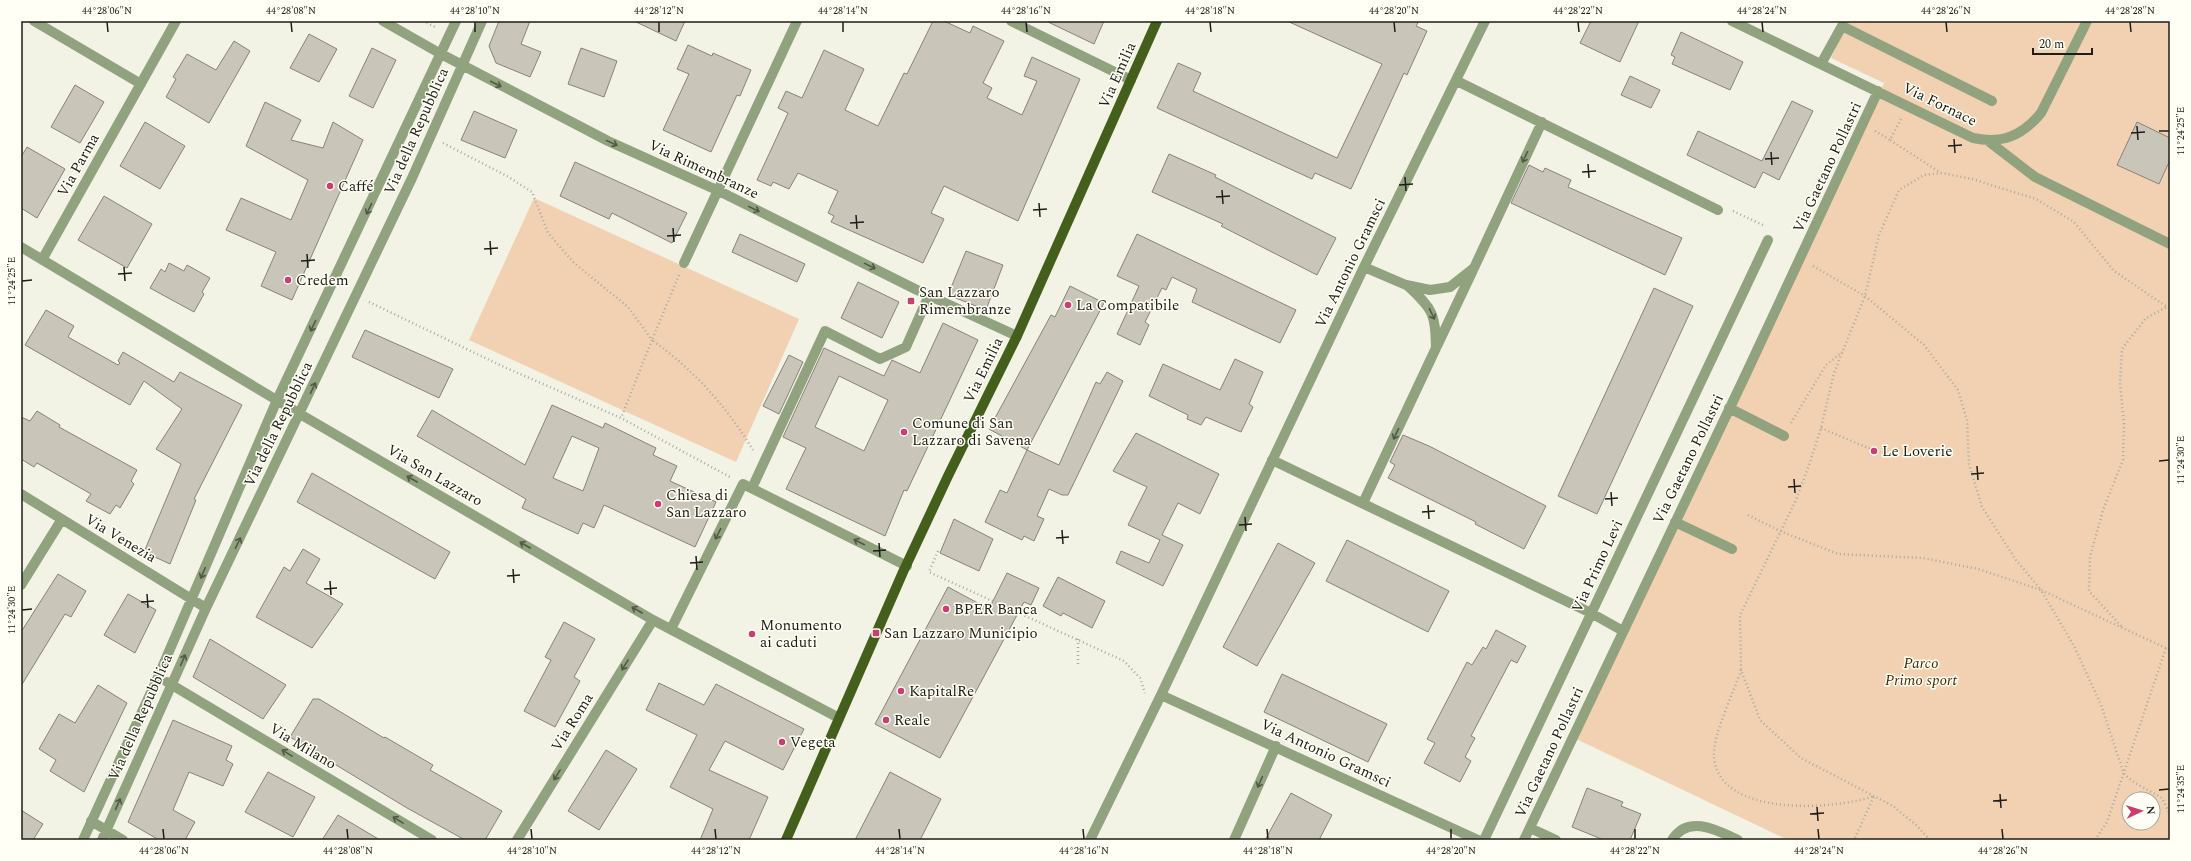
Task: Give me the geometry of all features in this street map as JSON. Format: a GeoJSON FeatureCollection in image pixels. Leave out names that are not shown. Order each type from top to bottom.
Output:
{"type":"FeatureCollection","features":[{"type":"Feature","properties":{"kind":"main road","name":"Via Emilia"},"geometry":{"type":"LineString","coordinates":[[786,840],[907,566],[948,476],[1017,336],[1157,21]]}},
{"type":"Feature","properties":{"kind":"street"},"geometry":{"type":"LineString","coordinates":[[34,21],[141,84]]}},
{"type":"Feature","properties":{"kind":"street","name":"Via Parma"},"geometry":{"type":"LineString","coordinates":[[42,260],[176,21]]}},
{"type":"Feature","properties":{"kind":"street","name":"Via Rimembranze"},"geometry":{"type":"LineString","coordinates":[[382,21],[462,66],[608,141],[719,191],[929,296],[1017,336]]}},
{"type":"Feature","properties":{"kind":"street","name":"Via della Repubblica"},"geometry":{"type":"LineString","coordinates":[[83,840],[158,677],[277,400],[456,21]]}},
{"type":"Feature","properties":{"kind":"street","name":"Via della Repubblica"},"geometry":{"type":"LineString","coordinates":[[102,840],[206,608],[412,178],[482,21]]}},
{"type":"Feature","properties":{"kind":"street"},"geometry":{"type":"LineString","coordinates":[[684,263],[719,191],[797,21]]}},
{"type":"Feature","properties":{"kind":"street"},"geometry":{"type":"LineString","coordinates":[[1011,21],[1131,80]]}},
{"type":"Feature","properties":{"kind":"street","name":"Via Antonio Gramsci"},"geometry":{"type":"LineString","coordinates":[[1090,840],[1160,698],[1364,266],[1457,81],[1485,21]]}},
{"type":"Feature","properties":{"kind":"street","name":"Via Fornace"},"geometry":{"type":"LineString","coordinates":[[1732,21],[1973,138],[1987,140],[2012,138],[2032,124],[2041,113],[2087,21]]}},
{"type":"Feature","properties":{"kind":"street"},"geometry":{"type":"LineString","coordinates":[[1822,64],[1842,26],[1992,102]]}},
{"type":"Feature","properties":{"kind":"street"},"geometry":{"type":"LineString","coordinates":[[1457,81],[1718,210]]}},
{"type":"Feature","properties":{"kind":"street","name":"Via Gaetano Pollastri"},"geometry":{"type":"LineString","coordinates":[[1524,840],[1800,259],[1878,91]]}},
{"type":"Feature","properties":{"kind":"street"},"geometry":{"type":"LineString","coordinates":[[1363,503],[1542,122]]}},
{"type":"Feature","properties":{"kind":"street"},"geometry":{"type":"LineString","coordinates":[[1987,140],[2035,177],[2170,244]]}},
{"type":"Feature","properties":{"kind":"street","name":"Via Primo Levi"},"geometry":{"type":"LineString","coordinates":[[1484,840],[1768,240]]}},
{"type":"Feature","properties":{"kind":"street","name":"Via San Lazzaro"},"geometry":{"type":"LineString","coordinates":[[21,247],[300,414],[653,620],[839,718]]}},
{"type":"Feature","properties":{"kind":"street"},"geometry":{"type":"LineString","coordinates":[[1364,266],[1406,285],[1430,290],[1450,287],[1474,268]]}},
{"type":"Feature","properties":{"kind":"street"},"geometry":{"type":"LineString","coordinates":[[1406,285],[1427,304],[1435,321],[1436,348]]}},
{"type":"Feature","properties":{"kind":"street"},"geometry":{"type":"LineString","coordinates":[[671,629],[747,486],[825,331],[880,359],[906,347],[929,296]]}},
{"type":"Feature","properties":{"kind":"street"},"geometry":{"type":"LineString","coordinates":[[1729,408],[1784,436]]}},
{"type":"Feature","properties":{"kind":"street"},"geometry":{"type":"LineString","coordinates":[[1272,460],[1591,613],[1623,631]]}},
{"type":"Feature","properties":{"kind":"street"},"geometry":{"type":"LineString","coordinates":[[747,486],[907,566]]}},
{"type":"Feature","properties":{"kind":"street","name":"Via Venezia"},"geometry":{"type":"LineString","coordinates":[[21,494],[206,608]]}},
{"type":"Feature","properties":{"kind":"street"},"geometry":{"type":"LineString","coordinates":[[21,585],[62,519]]}},
{"type":"Feature","properties":{"kind":"street"},"geometry":{"type":"LineString","coordinates":[[1675,522],[1732,549]]}},
{"type":"Feature","properties":{"kind":"street","name":"Via Roma"},"geometry":{"type":"LineString","coordinates":[[517,840],[653,620]]}},
{"type":"Feature","properties":{"kind":"street","name":"Via Milano"},"geometry":{"type":"LineString","coordinates":[[158,677],[432,840]]}},
{"type":"Feature","properties":{"kind":"street","name":"Via Antonio Gramsci"},"geometry":{"type":"LineString","coordinates":[[1160,698],[1276,746],[1478,840]]}},
{"type":"Feature","properties":{"kind":"street"},"geometry":{"type":"LineString","coordinates":[[1234,840],[1276,746]]}},
{"type":"Feature","properties":{"kind":"street"},"geometry":{"type":"LineString","coordinates":[[91,821],[123,840]]}},
{"type":"Feature","properties":{"kind":"street"},"geometry":{"type":"LineString","coordinates":[[1672,840],[1680,831],[1688,827],[1704,826],[1738,840]]}},
{"type":"Feature","properties":{"kind":"street"},"geometry":{"type":"LineString","coordinates":[[1530,828],[1556,840]]}},
{"type":"Feature","properties":{"kind":"path"},"geometry":{"type":"LineString","coordinates":[[423,21],[440,30]]}},
{"type":"Feature","properties":{"kind":"path"},"geometry":{"type":"LineString","coordinates":[[1908,106],[1890,140],[1942,173]]}},
{"type":"Feature","properties":{"kind":"path"},"geometry":{"type":"LineString","coordinates":[[436,140],[507,176],[532,192],[548,233],[574,263],[628,307],[652,340],[674,355],[701,380],[734,419],[754,452]]}},
{"type":"Feature","properties":{"kind":"path"},"geometry":{"type":"LineString","coordinates":[[1930,840],[1916,825],[1893,806],[1801,758],[1760,720],[1741,670],[1740,615],[1796,500],[1822,428],[1834,373],[1864,296],[1880,235],[1898,190],[1924,175],[1942,173],[1972,178],[2036,199],[2074,222],[2114,271],[2169,307]]}},
{"type":"Feature","properties":{"kind":"path"},"geometry":{"type":"LineString","coordinates":[[1718,210],[1723,207],[1768,227]]}},
{"type":"Feature","properties":{"kind":"path"},"geometry":{"type":"LineString","coordinates":[[1800,259],[1864,296],[1924,345],[1958,390],[1967,420],[1969,464],[1982,507],[2016,560],[2041,590],[2074,646],[2101,705],[2124,774],[2135,783],[2162,798],[2170,815]]}},
{"type":"Feature","properties":{"kind":"path"},"geometry":{"type":"LineString","coordinates":[[621,418],[684,263]]}},
{"type":"Feature","properties":{"kind":"path"},"geometry":{"type":"LineString","coordinates":[[356,296],[504,367],[621,418],[747,486]]}},
{"type":"Feature","properties":{"kind":"path"},"geometry":{"type":"LineString","coordinates":[[2122,627],[2089,591],[2090,557],[2103,510],[2123,460],[2124,424],[2120,383],[2122,349],[2146,318],[2169,307]]}},
{"type":"Feature","properties":{"kind":"path"},"geometry":{"type":"LineString","coordinates":[[1784,436],[1826,365],[1842,351]]}},
{"type":"Feature","properties":{"kind":"path"},"geometry":{"type":"LineString","coordinates":[[1822,428],[1873,450]]}},
{"type":"Feature","properties":{"kind":"path"},"geometry":{"type":"LineString","coordinates":[[1748,515],[1780,531],[1838,554],[1923,558],[1978,569],[2041,590],[2170,650]]}},
{"type":"Feature","properties":{"kind":"path"},"geometry":{"type":"LineString","coordinates":[[938,551],[930,572],[1124,661],[1140,678],[1146,696],[1160,698]]}},
{"type":"Feature","properties":{"kind":"path"},"geometry":{"type":"LineString","coordinates":[[1078,639],[1078,666]]}},
{"type":"Feature","properties":{"kind":"path"},"geometry":{"type":"LineString","coordinates":[[2095,840],[2108,822],[2166,648]]}},
{"type":"Feature","properties":{"kind":"path"},"geometry":{"type":"LineString","coordinates":[[1741,670],[1716,739],[1714,758],[1721,778],[1738,793],[1769,805],[1794,806],[1845,803],[1874,796]]}},
{"type":"Feature","properties":{"kind":"path"},"geometry":{"type":"LineString","coordinates":[[1854,840],[1874,796]]}},
{"type":"Feature","properties":{"kind":"green space","name":"Parco Primo sport"},"geometry":{"type":"Polygon","coordinates":[[[1848,21],[2170,21],[2170,840],[1788,840],[1572,737],[1884,83],[1831,58],[1848,21]]]}},
{"type":"Feature","properties":{"kind":"green space"},"geometry":{"type":"Polygon","coordinates":[[[534,198],[799,319],[736,462],[469,340],[534,198]]]}},
{"type":"Feature","properties":{"kind":"building"},"geometry":{"type":"Polygon","coordinates":[[[499,21],[530,21],[521,44],[541,52],[530,77],[496,63],[489,46],[499,21]]]}},
{"type":"Feature","properties":{"kind":"building"},"geometry":{"type":"Polygon","coordinates":[[[634,21],[685,21],[676,41],[634,21]]]}},
{"type":"Feature","properties":{"kind":"building"},"geometry":{"type":"Polygon","coordinates":[[[933,21],[944,21],[970,33],[973,26],[1004,41],[983,83],[992,88],[987,98],[1022,115],[1037,81],[1024,76],[1032,57],[1080,79],[1018,221],[944,186],[931,213],[944,219],[923,263],[831,222],[834,216],[828,213],[838,191],[798,173],[789,189],[773,182],[771,186],[757,180],[788,113],[778,108],[786,91],[802,98],[824,50],[864,69],[845,110],[878,126],[904,73],[907,74],[933,21]]]}},
{"type":"Feature","properties":{"kind":"building"},"geometry":{"type":"Polygon","coordinates":[[[1046,21],[1104,21],[1094,44],[1046,21]]]}},
{"type":"Feature","properties":{"kind":"building"},"geometry":{"type":"Polygon","coordinates":[[[1287,21],[1419,21],[1416,26],[1427,31],[1407,75],[1404,73],[1351,189],[1315,173],[1312,179],[1157,108],[1178,63],[1201,73],[1193,91],[1337,158],[1382,64],[1287,21]]]}},
{"type":"Feature","properties":{"kind":"building"},"geometry":{"type":"Polygon","coordinates":[[[1591,21],[1639,21],[1620,62],[1580,43],[1591,21]]]}},
{"type":"Feature","properties":{"kind":"building"},"geometry":{"type":"Polygon","coordinates":[[[1681,32],[1743,62],[1730,90],[1672,64],[1675,57],[1671,55],[1681,32]]]}},
{"type":"Feature","properties":{"kind":"building"},"geometry":{"type":"Polygon","coordinates":[[[309,34],[337,49],[319,82],[290,68],[309,34]]]}},
{"type":"Feature","properties":{"kind":"building"},"geometry":{"type":"Polygon","coordinates":[[[234,41],[250,51],[209,123],[166,97],[176,79],[173,77],[187,54],[216,70],[234,41]]]}},
{"type":"Feature","properties":{"kind":"building"},"geometry":{"type":"Polygon","coordinates":[[[688,45],[712,56],[713,53],[751,70],[740,96],[737,95],[711,152],[663,130],[689,74],[677,69],[688,45]]]}},
{"type":"Feature","properties":{"kind":"building"},"geometry":{"type":"Polygon","coordinates":[[[372,48],[396,60],[373,108],[349,96],[372,48]]]}},
{"type":"Feature","properties":{"kind":"building"},"geometry":{"type":"Polygon","coordinates":[[[581,48],[617,61],[604,97],[568,84],[581,48]]]}},
{"type":"Feature","properties":{"kind":"building"},"geometry":{"type":"Polygon","coordinates":[[[1630,76],[1660,90],[1651,108],[1621,95],[1630,76]]]}},
{"type":"Feature","properties":{"kind":"building"},"geometry":{"type":"Polygon","coordinates":[[[75,85],[104,102],[80,143],[51,127],[75,85]]]}},
{"type":"Feature","properties":{"kind":"building"},"geometry":{"type":"Polygon","coordinates":[[[1792,101],[1813,111],[1779,180],[1763,172],[1755,188],[1687,155],[1698,131],[1762,161],[1792,101]]]}},
{"type":"Feature","properties":{"kind":"building"},"geometry":{"type":"Polygon","coordinates":[[[265,102],[301,120],[291,140],[323,148],[333,122],[363,140],[292,300],[261,286],[276,252],[226,230],[241,198],[291,220],[308,180],[246,146],[265,102]]]}},
{"type":"Feature","properties":{"kind":"building"},"geometry":{"type":"Polygon","coordinates":[[[474,111],[517,130],[505,158],[461,140],[474,111]]]}},
{"type":"Feature","properties":{"kind":"building"},"geometry":{"type":"Polygon","coordinates":[[[145,122],[185,146],[160,189],[120,166],[145,122]]]}},
{"type":"Feature","properties":{"kind":"building"},"geometry":{"type":"Polygon","coordinates":[[[2137,122],[2170,138],[2170,160],[2159,184],[2117,165],[2137,122]]]}},
{"type":"Feature","properties":{"kind":"building"},"geometry":{"type":"Polygon","coordinates":[[[27,147],[65,169],[37,218],[21,208],[21,157],[27,147]]]}},
{"type":"Feature","properties":{"kind":"building"},"geometry":{"type":"Polygon","coordinates":[[[1169,154],[1216,175],[1215,177],[1336,238],[1317,275],[1221,226],[1223,224],[1152,192],[1169,154]]]}},
{"type":"Feature","properties":{"kind":"building"},"geometry":{"type":"Polygon","coordinates":[[[575,162],[687,213],[672,243],[612,213],[609,219],[560,196],[575,162]]]}},
{"type":"Feature","properties":{"kind":"building"},"geometry":{"type":"Polygon","coordinates":[[[1529,165],[1543,172],[1545,168],[1571,180],[1568,187],[1682,238],[1665,275],[1511,203],[1529,165]]]}},
{"type":"Feature","properties":{"kind":"building"},"geometry":{"type":"Polygon","coordinates":[[[104,196],[152,224],[127,268],[78,240],[104,196]]]}},
{"type":"Feature","properties":{"kind":"building"},"geometry":{"type":"Polygon","coordinates":[[[740,234],[805,264],[797,282],[732,252],[740,234]]]}},
{"type":"Feature","properties":{"kind":"building"},"geometry":{"type":"Polygon","coordinates":[[[1137,234],[1296,310],[1280,343],[1192,302],[1197,289],[1172,277],[1166,290],[1162,288],[1145,322],[1149,325],[1140,345],[1117,334],[1139,286],[1117,276],[1137,234]]]}},
{"type":"Feature","properties":{"kind":"building"},"geometry":{"type":"Polygon","coordinates":[[[966,251],[1003,265],[986,310],[948,295],[966,251]]]}},
{"type":"Feature","properties":{"kind":"building"},"geometry":{"type":"Polygon","coordinates":[[[169,263],[184,271],[187,265],[210,278],[202,292],[204,294],[194,312],[150,288],[161,269],[165,272],[169,263]]]}},
{"type":"Feature","properties":{"kind":"building"},"geometry":{"type":"Polygon","coordinates":[[[858,282],[899,302],[882,338],[841,318],[858,282]]]}},
{"type":"Feature","properties":{"kind":"building"},"geometry":{"type":"Polygon","coordinates":[[[1070,286],[1104,303],[1027,450],[989,429],[1051,315],[1055,317],[1070,286]]]}},
{"type":"Feature","properties":{"kind":"building"},"geometry":{"type":"Polygon","coordinates":[[[1654,288],[1693,306],[1597,514],[1558,496],[1654,288]]]}},
{"type":"Feature","properties":{"kind":"building"},"geometry":{"type":"Polygon","coordinates":[[[46,310],[74,326],[68,337],[118,365],[120,363],[118,361],[123,352],[174,382],[180,372],[242,405],[194,499],[196,500],[170,564],[144,552],[181,464],[156,449],[182,409],[144,381],[130,405],[25,345],[46,310]]]}},
{"type":"Feature","properties":{"kind":"building","name":"Comune di San Lazzaro di Savena"},"geometry":{"type":"Polygon","coordinates":[[[943,323],[978,340],[907,491],[904,490],[885,536],[786,489],[806,448],[783,437],[824,348],[884,376],[892,360],[920,373],[943,323]],[[839,376],[815,427],[864,451],[888,400],[839,376]]]}},
{"type":"Feature","properties":{"kind":"building"},"geometry":{"type":"Polygon","coordinates":[[[365,330],[453,369],[439,398],[352,357],[365,330]]]}},
{"type":"Feature","properties":{"kind":"building"},"geometry":{"type":"Polygon","coordinates":[[[789,355],[803,362],[779,414],[763,406],[789,355]]]}},
{"type":"Feature","properties":{"kind":"building"},"geometry":{"type":"Polygon","coordinates":[[[1235,359],[1263,372],[1249,404],[1253,407],[1241,432],[1206,417],[1201,425],[1187,419],[1188,415],[1149,396],[1163,364],[1220,390],[1235,359]]]}},
{"type":"Feature","properties":{"kind":"building"},"geometry":{"type":"Polygon","coordinates":[[[1107,372],[1123,381],[1068,495],[1062,495],[1049,489],[1037,516],[1044,519],[1034,541],[1024,536],[1022,540],[985,522],[1000,490],[1007,493],[1027,450],[1059,465],[1096,382],[1100,384],[1107,372]]]}},
{"type":"Feature","properties":{"kind":"building"},"geometry":{"type":"Polygon","coordinates":[[[552,405],[603,428],[605,423],[656,448],[653,455],[677,466],[670,481],[716,502],[695,547],[604,505],[594,528],[583,523],[578,534],[522,508],[526,499],[417,436],[432,410],[525,465],[552,405]],[[572,436],[553,478],[583,491],[599,448],[572,436]]]}},
{"type":"Feature","properties":{"kind":"building"},"geometry":{"type":"Polygon","coordinates":[[[37,411],[60,425],[59,427],[137,470],[131,481],[134,484],[120,508],[116,505],[110,514],[86,501],[91,494],[37,463],[34,467],[21,459],[21,417],[30,421],[37,411]]]}},
{"type":"Feature","properties":{"kind":"building"},"geometry":{"type":"Polygon","coordinates":[[[1136,433],[1219,474],[1200,514],[1178,503],[1162,535],[1183,545],[1163,586],[1116,563],[1121,551],[1149,563],[1160,540],[1128,525],[1147,487],[1113,471],[1136,433]]]}},
{"type":"Feature","properties":{"kind":"building"},"geometry":{"type":"Polygon","coordinates":[[[1403,435],[1429,446],[1546,506],[1524,549],[1475,524],[1476,522],[1388,478],[1395,465],[1390,462],[1403,435]]]}},
{"type":"Feature","properties":{"kind":"building"},"geometry":{"type":"Polygon","coordinates":[[[312,473],[450,552],[435,579],[297,502],[312,473]]]}},
{"type":"Feature","properties":{"kind":"building"},"geometry":{"type":"Polygon","coordinates":[[[954,519],[993,539],[979,571],[940,553],[954,519]]]}},
{"type":"Feature","properties":{"kind":"building"},"geometry":{"type":"Polygon","coordinates":[[[1347,540],[1449,591],[1428,632],[1326,581],[1347,540]]]}},
{"type":"Feature","properties":{"kind":"building"},"geometry":{"type":"Polygon","coordinates":[[[1278,543],[1315,563],[1257,666],[1223,647],[1278,543]]]}},
{"type":"Feature","properties":{"kind":"building"},"geometry":{"type":"Polygon","coordinates":[[[303,549],[320,559],[306,583],[343,604],[312,648],[256,617],[284,567],[290,571],[303,549]]]}},
{"type":"Feature","properties":{"kind":"building"},"geometry":{"type":"Polygon","coordinates":[[[1007,573],[1039,588],[1031,605],[1024,602],[940,758],[875,724],[948,587],[989,609],[1007,573]]]}},
{"type":"Feature","properties":{"kind":"building"},"geometry":{"type":"Polygon","coordinates":[[[58,574],[86,591],[71,617],[65,614],[21,686],[21,632],[58,574]]]}},
{"type":"Feature","properties":{"kind":"building"},"geometry":{"type":"Polygon","coordinates":[[[1058,577],[1105,601],[1092,628],[1063,613],[1061,616],[1043,606],[1058,577]]]}},
{"type":"Feature","properties":{"kind":"building"},"geometry":{"type":"Polygon","coordinates":[[[128,594],[156,610],[135,653],[104,635],[128,594]]]}},
{"type":"Feature","properties":{"kind":"building"},"geometry":{"type":"Polygon","coordinates":[[[564,622],[595,639],[574,677],[580,681],[555,727],[524,711],[551,660],[545,657],[564,622]]]}},
{"type":"Feature","properties":{"kind":"building"},"geometry":{"type":"Polygon","coordinates":[[[1496,630],[1526,646],[1517,663],[1511,660],[1471,736],[1475,738],[1465,757],[1471,761],[1460,782],[1424,763],[1435,743],[1427,739],[1467,662],[1472,665],[1483,647],[1486,649],[1496,630]]]}},
{"type":"Feature","properties":{"kind":"building"},"geometry":{"type":"Polygon","coordinates":[[[210,639],[286,685],[263,719],[193,677],[210,639]]]}},
{"type":"Feature","properties":{"kind":"building"},"geometry":{"type":"Polygon","coordinates":[[[1282,674],[1387,724],[1368,762],[1264,712],[1282,674]]]}},
{"type":"Feature","properties":{"kind":"building"},"geometry":{"type":"Polygon","coordinates":[[[659,683],[704,705],[716,684],[804,729],[783,770],[725,741],[709,770],[768,797],[749,840],[700,840],[713,809],[670,787],[697,735],[646,710],[659,683]]]}},
{"type":"Feature","properties":{"kind":"building"},"geometry":{"type":"Polygon","coordinates":[[[98,685],[127,703],[84,792],[50,771],[56,760],[39,749],[59,714],[75,723],[98,685]]]}},
{"type":"Feature","properties":{"kind":"building"},"geometry":{"type":"Polygon","coordinates":[[[313,699],[319,699],[433,765],[430,770],[502,811],[485,840],[465,840],[407,808],[290,737],[313,699]]]}},
{"type":"Feature","properties":{"kind":"building"},"geometry":{"type":"Polygon","coordinates":[[[173,720],[232,746],[226,760],[233,764],[223,786],[189,772],[173,810],[195,822],[185,840],[159,840],[128,822],[173,720]]]}},
{"type":"Feature","properties":{"kind":"building"},"geometry":{"type":"Polygon","coordinates":[[[606,750],[637,769],[599,830],[568,811],[606,750]]]}},
{"type":"Feature","properties":{"kind":"building"},"geometry":{"type":"Polygon","coordinates":[[[268,772],[315,797],[293,837],[245,812],[268,772]]]}},
{"type":"Feature","properties":{"kind":"building"},"geometry":{"type":"Polygon","coordinates":[[[890,772],[941,799],[920,840],[855,840],[890,772]]]}},
{"type":"Feature","properties":{"kind":"building"},"geometry":{"type":"Polygon","coordinates":[[[1587,788],[1623,802],[1621,806],[1641,814],[1630,840],[1604,840],[1572,827],[1587,788]]]}},
{"type":"Feature","properties":{"kind":"building"},"geometry":{"type":"Polygon","coordinates":[[[1291,793],[1332,815],[1319,840],[1265,840],[1291,793]]]}},
{"type":"Feature","properties":{"kind":"building"},"geometry":{"type":"Polygon","coordinates":[[[21,810],[43,824],[33,840],[21,840],[21,810]]]}},
{"type":"Feature","properties":{"kind":"building"},"geometry":{"type":"Polygon","coordinates":[[[338,815],[380,840],[322,840],[338,815]]]}},
{"type":"Feature","properties":{"kind":"place","name":"Caffé"},"geometry":{"type":"Point","coordinates":[330,186]}},
{"type":"Feature","properties":{"kind":"place","name":"Credem"},"geometry":{"type":"Point","coordinates":[288,280]}},
{"type":"Feature","properties":{"kind":"place","name":"San Lazzaro Rimembranze"},"geometry":{"type":"Point","coordinates":[911,301]}},
{"type":"Feature","properties":{"kind":"place","name":"La Compatibile"},"geometry":{"type":"Point","coordinates":[1068,305]}},
{"type":"Feature","properties":{"kind":"place","name":"Comune di San Lazzaro di Savena"},"geometry":{"type":"Point","coordinates":[904,432]}},
{"type":"Feature","properties":{"kind":"place","name":"Le Loverie"},"geometry":{"type":"Point","coordinates":[1874,451]}},
{"type":"Feature","properties":{"kind":"place","name":"Chiesa di San Lazzaro"},"geometry":{"type":"Point","coordinates":[658,504]}},
{"type":"Feature","properties":{"kind":"place","name":"BPER Banca"},"geometry":{"type":"Point","coordinates":[946,609]}},
{"type":"Feature","properties":{"kind":"place","name":"San Lazzaro Municipio"},"geometry":{"type":"Point","coordinates":[876,633]}},
{"type":"Feature","properties":{"kind":"place","name":"Monumento ai caduti"},"geometry":{"type":"Point","coordinates":[752,634]}},
{"type":"Feature","properties":{"kind":"place","name":"KapitalRe"},"geometry":{"type":"Point","coordinates":[901,691]}},
{"type":"Feature","properties":{"kind":"place","name":"Reale"},"geometry":{"type":"Point","coordinates":[886,720]}},
{"type":"Feature","properties":{"kind":"place","name":"Vegeta"},"geometry":{"type":"Point","coordinates":[782,742]}}]}
